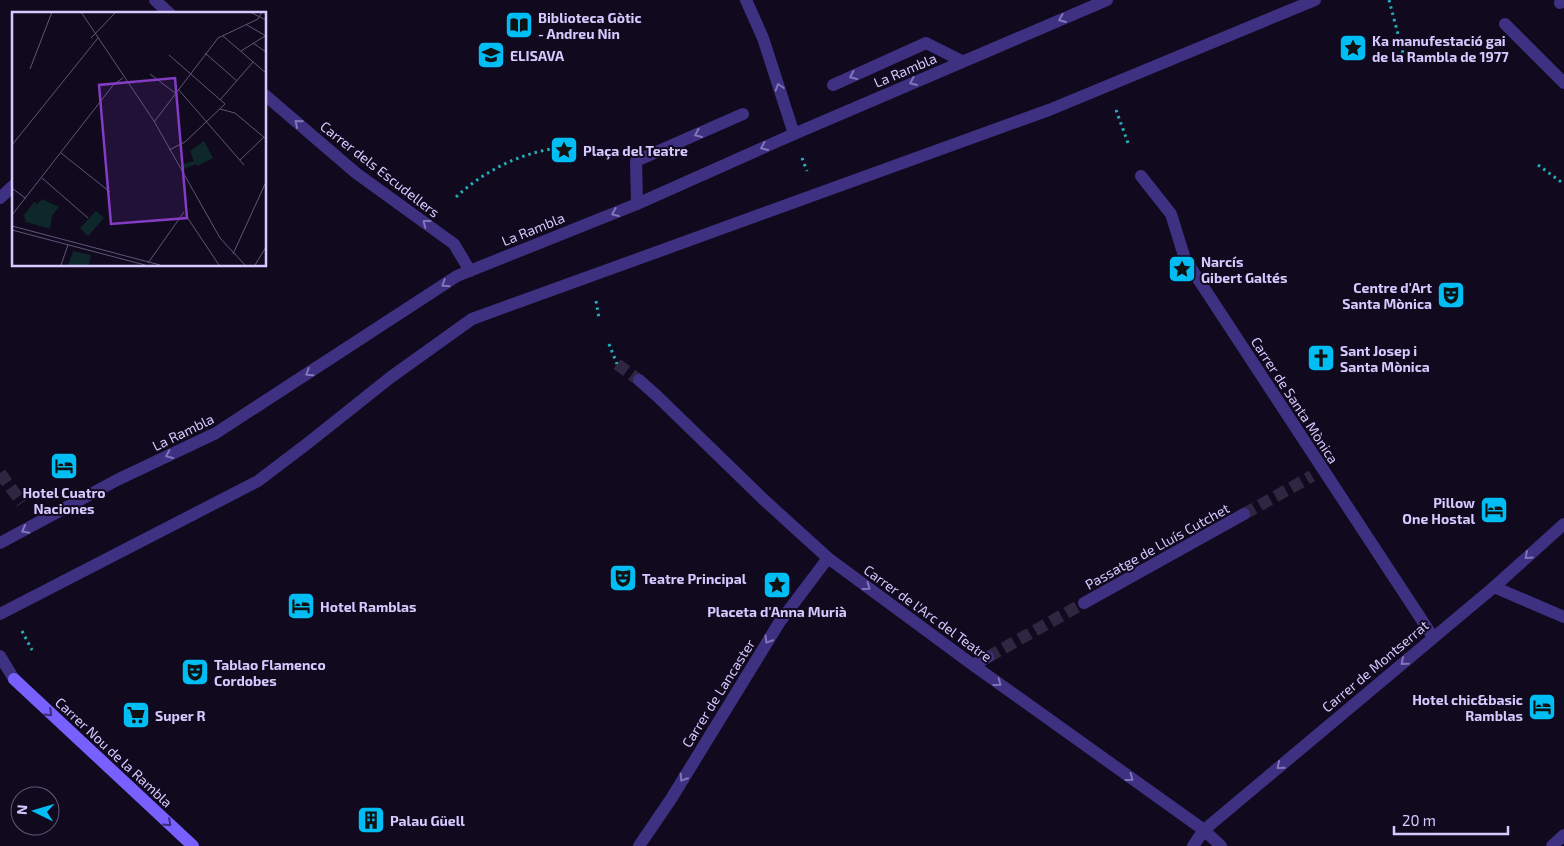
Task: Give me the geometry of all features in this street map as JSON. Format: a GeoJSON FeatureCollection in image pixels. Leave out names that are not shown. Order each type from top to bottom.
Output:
{"type":"FeatureCollection","features":[{"type":"Feature","properties":{"kind":"street"},"geometry":{"type":"LineString","coordinates":[[154,0],[168,12]]}},
{"type":"Feature","properties":{"kind":"street"},"geometry":{"type":"LineString","coordinates":[[746,0],[763,38],[794,134]]}},
{"type":"Feature","properties":{"kind":"street","name":"La Rambla"},"geometry":{"type":"LineString","coordinates":[[0,543],[117,480],[216,433],[457,276],[637,204],[962,61],[1107,0]]}},
{"type":"Feature","properties":{"kind":"street"},"geometry":{"type":"LineString","coordinates":[[0,614],[258,481],[391,378],[472,320],[1049,110],[1315,0]]}},
{"type":"Feature","properties":{"kind":"street"},"geometry":{"type":"LineString","coordinates":[[1505,24],[1564,83]]}},
{"type":"Feature","properties":{"kind":"street"},"geometry":{"type":"LineString","coordinates":[[833,85],[926,43],[962,61]]}},
{"type":"Feature","properties":{"kind":"street","name":"Carrer dels Escudellers"},"geometry":{"type":"LineString","coordinates":[[266,96],[356,173],[454,244],[470,271]]}},
{"type":"Feature","properties":{"kind":"street"},"geometry":{"type":"LineString","coordinates":[[637,204],[636,161],[743,114]]}},
{"type":"Feature","properties":{"kind":"street","name":"Carrer de Santa Mònica"},"geometry":{"type":"LineString","coordinates":[[1141,176],[1171,214],[1184,259],[1317,473],[1433,637]]}},
{"type":"Feature","properties":{"kind":"street"},"geometry":{"type":"LineString","coordinates":[[0,198],[12,187]]}},
{"type":"Feature","properties":{"kind":"street","name":"Carrer de l'Arc del Teatre"},"geometry":{"type":"LineString","coordinates":[[639,380],[763,499],[828,558],[973,665],[1204,830],[1221,846]]}},
{"type":"Feature","properties":{"kind":"street","name":"Passatge de Lluís Cutchet"},"geometry":{"type":"LineString","coordinates":[[1084,603],[1244,514]]}},
{"type":"Feature","properties":{"kind":"street","name":"Carrer de Montserrat"},"geometry":{"type":"LineString","coordinates":[[1193,846],[1204,830],[1494,587],[1564,524]]}},
{"type":"Feature","properties":{"kind":"street","name":"Carrer de Lancaster"},"geometry":{"type":"LineString","coordinates":[[638,846],[671,798],[779,623],[828,558]]}},
{"type":"Feature","properties":{"kind":"street"},"geometry":{"type":"LineString","coordinates":[[1494,587],[1564,617]]}},
{"type":"Feature","properties":{"kind":"street","name":"Carrer Nou de la Rambla"},"geometry":{"type":"LineString","coordinates":[[0,656],[14,679],[193,846]]}},
{"type":"Feature","properties":{"kind":"street"},"geometry":{"type":"LineString","coordinates":[[973,665],[988,657]]}},
{"type":"Feature","properties":{"kind":"street"},"geometry":{"type":"LineString","coordinates":[[1552,846],[1564,835]]}},
{"type":"Feature","properties":{"kind":"path"},"geometry":{"type":"LineString","coordinates":[[1389,0],[1403,53]]}},
{"type":"Feature","properties":{"kind":"path"},"geometry":{"type":"LineString","coordinates":[[1108,86],[1128,143]]}},
{"type":"Feature","properties":{"kind":"path"},"geometry":{"type":"LineString","coordinates":[[456,197],[470,184],[504,164],[545,150],[558,148]]}},
{"type":"Feature","properties":{"kind":"path"},"geometry":{"type":"LineString","coordinates":[[1538,164],[1564,184]]}},
{"type":"Feature","properties":{"kind":"path"},"geometry":{"type":"LineString","coordinates":[[609,344],[617,364]]}},
{"type":"Feature","properties":{"kind":"tunnel"},"geometry":{"type":"LineString","coordinates":[[617,364],[639,380]]}},
{"type":"Feature","properties":{"kind":"tunnel"},"geometry":{"type":"LineString","coordinates":[[0,473],[22,503]]}},
{"type":"Feature","properties":{"kind":"tunnel"},"geometry":{"type":"LineString","coordinates":[[1244,514],[1312,476]]}},
{"type":"Feature","properties":{"kind":"tunnel"},"geometry":{"type":"LineString","coordinates":[[988,657],[1084,603]]}},
{"type":"Feature","properties":{"kind":"place","name":"Biblioteca Gòtic - Andreu Nin"},"geometry":{"type":"Point","coordinates":[519,25]}},
{"type":"Feature","properties":{"kind":"place","name":"Ka manufestació gai de la Rambla de 1977"},"geometry":{"type":"Point","coordinates":[1353,48]}},
{"type":"Feature","properties":{"kind":"place","name":"ELISAVA"},"geometry":{"type":"Point","coordinates":[491,55]}},
{"type":"Feature","properties":{"kind":"place","name":"Plaça del Teatre"},"geometry":{"type":"Point","coordinates":[564,150]}},
{"type":"Feature","properties":{"kind":"place","name":"Narcís Gibert Galtés"},"geometry":{"type":"Point","coordinates":[1182,269]}},
{"type":"Feature","properties":{"kind":"place","name":"Centre d'Art Santa Mònica"},"geometry":{"type":"Point","coordinates":[1451,295]}},
{"type":"Feature","properties":{"kind":"place","name":"Sant Josep i Santa Mònica"},"geometry":{"type":"Point","coordinates":[1321,358]}},
{"type":"Feature","properties":{"kind":"place","name":"Hotel Cuatro Naciones"},"geometry":{"type":"Point","coordinates":[64,466]}},
{"type":"Feature","properties":{"kind":"place","name":"Pillow One Hostal"},"geometry":{"type":"Point","coordinates":[1494,510]}},
{"type":"Feature","properties":{"kind":"place","name":"Teatre Principal"},"geometry":{"type":"Point","coordinates":[623,578]}},
{"type":"Feature","properties":{"kind":"place","name":"Placeta d'Anna Murià"},"geometry":{"type":"Point","coordinates":[777,585]}},
{"type":"Feature","properties":{"kind":"place","name":"Hotel Ramblas"},"geometry":{"type":"Point","coordinates":[301,606]}},
{"type":"Feature","properties":{"kind":"place","name":"Tablao Flamenco Cordobes"},"geometry":{"type":"Point","coordinates":[195,672]}},
{"type":"Feature","properties":{"kind":"place","name":"Hotel chic&basic Ramblas"},"geometry":{"type":"Point","coordinates":[1542,707]}},
{"type":"Feature","properties":{"kind":"place","name":"Super R"},"geometry":{"type":"Point","coordinates":[136,715]}},
{"type":"Feature","properties":{"kind":"place","name":"Palau Güell"},"geometry":{"type":"Point","coordinates":[371,820]}}]}
